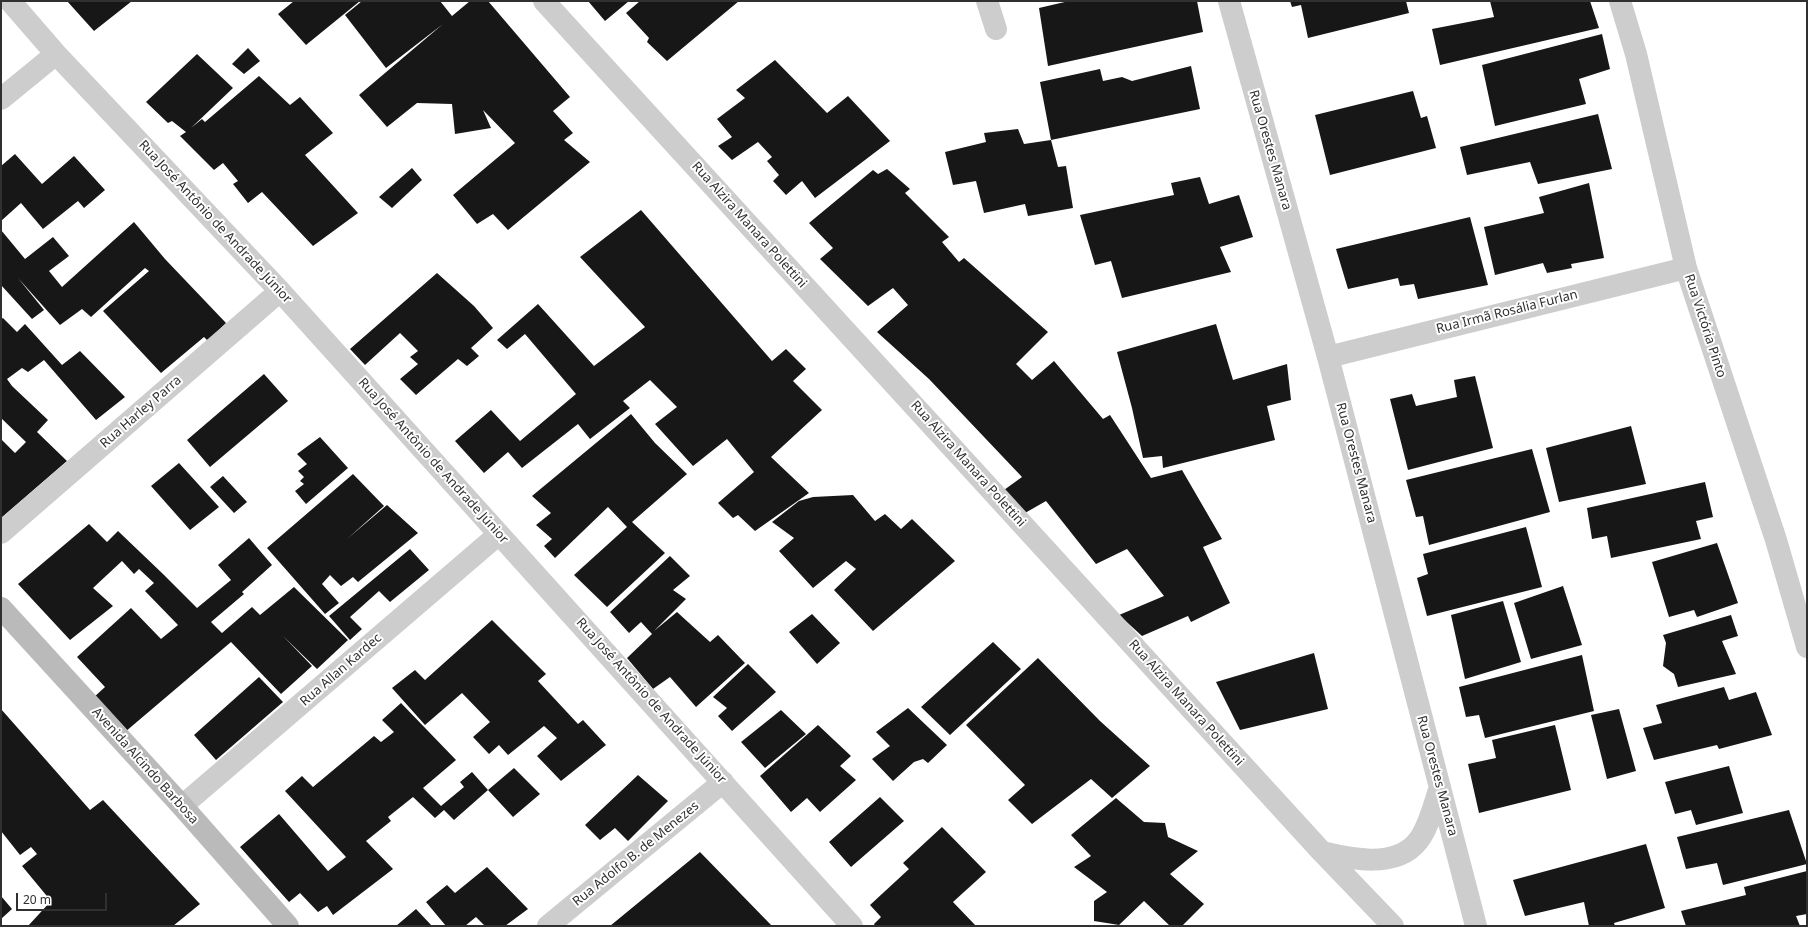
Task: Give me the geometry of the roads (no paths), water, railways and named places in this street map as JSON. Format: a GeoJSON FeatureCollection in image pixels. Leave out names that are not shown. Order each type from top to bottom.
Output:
{"type":"FeatureCollection","features":[{"type":"Feature","properties":{"kind":"street","name":"Rua José Antônio de Andrade Júnior"},"geometry":{"type":"LineString","coordinates":[[10,1],[56,54],[280,290],[852,926]]}},
{"type":"Feature","properties":{"kind":"street","name":"Rua Alzira Manara Polettini"},"geometry":{"type":"LineString","coordinates":[[544,1],[1322,852],[1392,926]]}},
{"type":"Feature","properties":{"kind":"street"},"geometry":{"type":"LineString","coordinates":[[987,1],[996,29]]}},
{"type":"Feature","properties":{"kind":"street","name":"Rua Orestes Manara"},"geometry":{"type":"LineString","coordinates":[[1228,1],[1328,357],[1476,926]]}},
{"type":"Feature","properties":{"kind":"street","name":"Rua Victória Pinto"},"geometry":{"type":"LineString","coordinates":[[1620,1],[1636,54],[1686,268],[1776,540],[1807,647]]}},
{"type":"Feature","properties":{"kind":"street"},"geometry":{"type":"LineString","coordinates":[[1,99],[56,54]]}},
{"type":"Feature","properties":{"kind":"street","name":"Rua Irmã Rosália Furlan"},"geometry":{"type":"LineString","coordinates":[[1328,357],[1686,268]]}},
{"type":"Feature","properties":{"kind":"street","name":"Rua Harley Parra"},"geometry":{"type":"LineString","coordinates":[[1,533],[280,290]]}},
{"type":"Feature","properties":{"kind":"street","name":"Rua Allan Kardec"},"geometry":{"type":"LineString","coordinates":[[182,806],[499,534]]}},
{"type":"Feature","properties":{"kind":"street","name":"Avenida Alcindo Barbosa"},"geometry":{"type":"LineString","coordinates":[[1,608],[182,806],[288,926]]}},
{"type":"Feature","properties":{"kind":"street","name":"Rua Adolfo B. de Menezes"},"geometry":{"type":"LineString","coordinates":[[548,926],[723,782]]}},
{"type":"Feature","properties":{"kind":"street"},"geometry":{"type":"LineString","coordinates":[[1322,852],[1362,860],[1385,858],[1402,853],[1411,848],[1418,841],[1425,830],[1440,787]]}}]}
